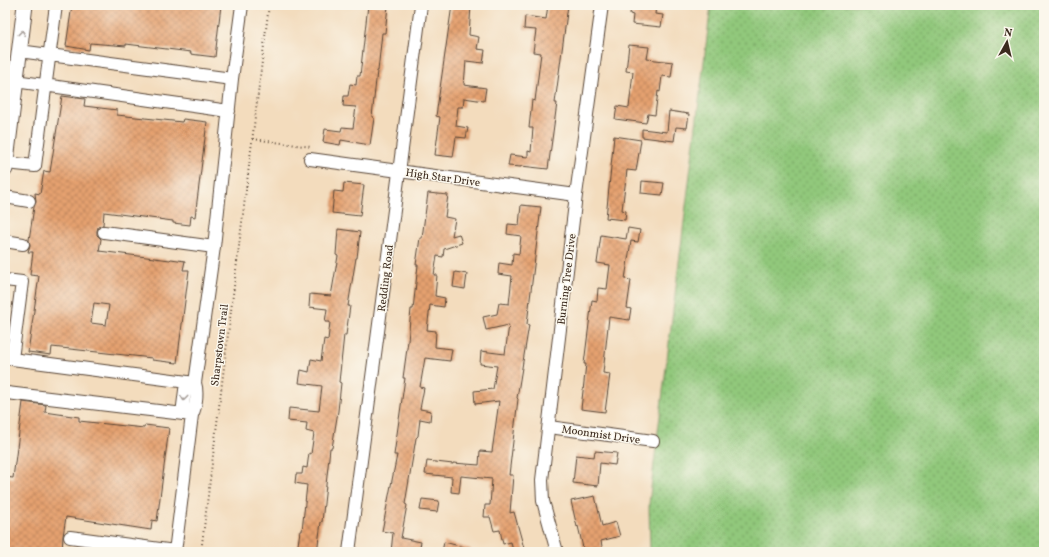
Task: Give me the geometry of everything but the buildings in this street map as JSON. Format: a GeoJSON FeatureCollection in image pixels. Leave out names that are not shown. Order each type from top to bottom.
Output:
{"type":"FeatureCollection","features":[{"type":"Feature","properties":{"kind":"main road"},"geometry":{"type":"LineString","coordinates":[[5,166],[8,120],[15,81],[25,5]]}},
{"type":"Feature","properties":{"kind":"street"},"geometry":{"type":"LineString","coordinates":[[5,166],[35,166],[56,5]]}},
{"type":"Feature","properties":{"kind":"street"},"geometry":{"type":"LineString","coordinates":[[70,537],[175,552],[191,382],[214,247],[232,78],[242,5]]}},
{"type":"Feature","properties":{"kind":"street","name":"Redding Road"},"geometry":{"type":"LineString","coordinates":[[349,552],[421,5]]}},
{"type":"Feature","properties":{"kind":"street","name":"Burning Tree Drive"},"geometry":{"type":"LineString","coordinates":[[557,552],[543,501],[542,480],[576,195],[602,5]]}},
{"type":"Feature","properties":{"kind":"street"},"geometry":{"type":"LineString","coordinates":[[19,51],[232,78]]}},
{"type":"Feature","properties":{"kind":"street"},"geometry":{"type":"LineString","coordinates":[[15,81],[229,111]]}},
{"type":"Feature","properties":{"kind":"street","name":"High Star Drive"},"geometry":{"type":"LineString","coordinates":[[311,153],[400,171],[576,195]]}},
{"type":"Feature","properties":{"kind":"street"},"geometry":{"type":"LineString","coordinates":[[5,198],[29,201]]}},
{"type":"Feature","properties":{"kind":"street"},"geometry":{"type":"LineString","coordinates":[[104,232],[214,247]]}},
{"type":"Feature","properties":{"kind":"street"},"geometry":{"type":"LineString","coordinates":[[5,241],[23,244]]}},
{"type":"Feature","properties":{"kind":"street"},"geometry":{"type":"LineString","coordinates":[[5,280],[22,282],[9,359],[191,382]]}},
{"type":"Feature","properties":{"kind":"street"},"geometry":{"type":"LineString","coordinates":[[7,393],[187,415]]}},
{"type":"Feature","properties":{"kind":"street","name":"Moonmist Drive"},"geometry":{"type":"LineString","coordinates":[[549,427],[653,441]]}},
{"type":"Feature","properties":{"kind":"path","name":"Sharpstown Trail"},"geometry":{"type":"LineString","coordinates":[[201,552],[270,5]]}},
{"type":"Feature","properties":{"kind":"path"},"geometry":{"type":"LineString","coordinates":[[252,139],[311,153]]}},
{"type":"Feature","properties":{"kind":"green space"},"geometry":{"type":"Polygon","coordinates":[[[711,5],[1044,5],[1044,552],[650,552],[649,504],[711,5]]]}}]}
